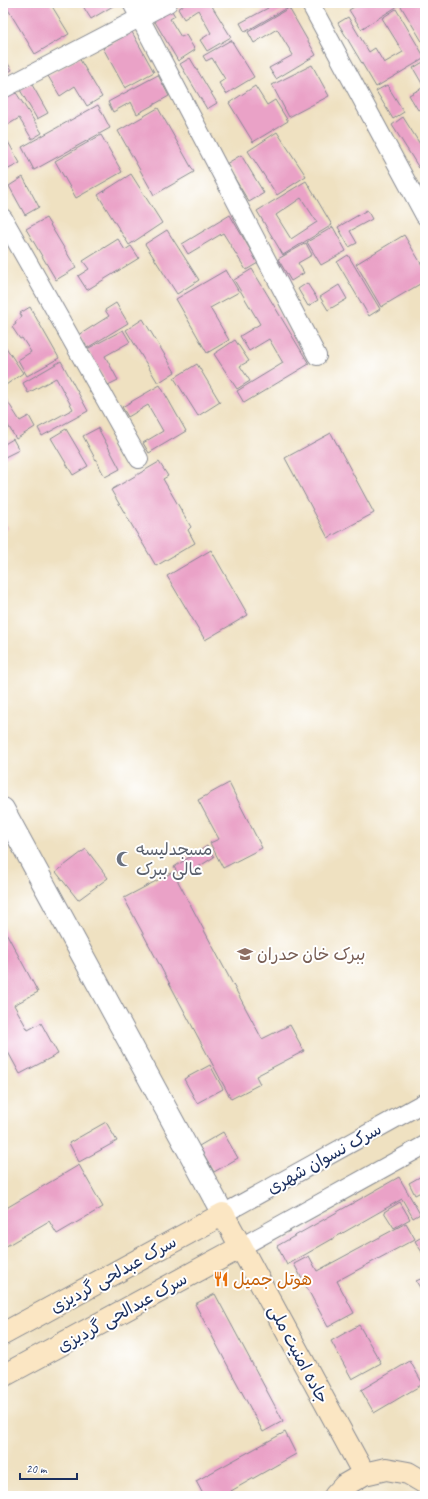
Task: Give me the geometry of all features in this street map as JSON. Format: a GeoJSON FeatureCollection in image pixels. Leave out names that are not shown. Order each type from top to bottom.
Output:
{"type":"FeatureCollection","features":[{"type":"Feature","properties":{"kind":"main road","name":"جاده امنیت ملی"},"geometry":{"type":"LineString","coordinates":[[223,1214],[364,1474]]}},
{"type":"Feature","properties":{"kind":"main road","name":"سرک عبدلحی گردیزی"},"geometry":{"type":"LineString","coordinates":[[3,1334],[223,1214]]}},
{"type":"Feature","properties":{"kind":"main road","name":"سرک عبدالحی گردیزی"},"geometry":{"type":"LineString","coordinates":[[3,1376],[241,1247]]}},
{"type":"Feature","properties":{"kind":"main road"},"geometry":{"type":"LineString","coordinates":[[336,1496],[345,1485],[364,1474],[386,1469],[408,1473],[425,1483]]}},
{"type":"Feature","properties":{"kind":"street"},"geometry":{"type":"LineString","coordinates":[[3,89],[136,10],[168,3]]}},
{"type":"Feature","properties":{"kind":"street"},"geometry":{"type":"LineString","coordinates":[[310,3],[425,216]]}},
{"type":"Feature","properties":{"kind":"street"},"geometry":{"type":"LineString","coordinates":[[136,10],[317,356]]}},
{"type":"Feature","properties":{"kind":"street"},"geometry":{"type":"LineString","coordinates":[[3,218],[139,459]]}},
{"type":"Feature","properties":{"kind":"street"},"geometry":{"type":"LineString","coordinates":[[3,809],[223,1214]]}},
{"type":"Feature","properties":{"kind":"street","name":"سرک نسوان شهری"},"geometry":{"type":"LineString","coordinates":[[223,1214],[425,1102]]}},
{"type":"Feature","properties":{"kind":"street"},"geometry":{"type":"LineString","coordinates":[[241,1247],[425,1145]]}},
{"type":"Feature","properties":{"kind":"building"},"geometry":{"type":"Polygon","coordinates":[[[4,3],[50,3],[69,34],[35,54],[4,3]]]}},
{"type":"Feature","properties":{"kind":"building"},"geometry":{"type":"Polygon","coordinates":[[[81,3],[118,3],[91,19],[81,3]]]}},
{"type":"Feature","properties":{"kind":"building"},"geometry":{"type":"Polygon","coordinates":[[[187,3],[210,3],[231,37],[207,51],[200,40],[211,33],[198,10],[184,19],[178,9],[187,3]]]}},
{"type":"Feature","properties":{"kind":"building"},"geometry":{"type":"Polygon","coordinates":[[[266,3],[288,3],[290,6],[245,32],[240,23],[268,8],[266,3]]]}},
{"type":"Feature","properties":{"kind":"building"},"geometry":{"type":"Polygon","coordinates":[[[361,3],[396,3],[398,6],[361,29],[349,10],[361,3]]]}},
{"type":"Feature","properties":{"kind":"building"},"geometry":{"type":"Polygon","coordinates":[[[399,3],[425,3],[425,42],[423,43],[399,3]]]}},
{"type":"Feature","properties":{"kind":"building"},"geometry":{"type":"Polygon","coordinates":[[[168,5],[175,16],[170,19],[181,37],[186,35],[195,50],[178,61],[151,15],[168,5]]]}},
{"type":"Feature","properties":{"kind":"building"},"geometry":{"type":"Polygon","coordinates":[[[289,8],[316,55],[276,79],[269,68],[293,55],[277,29],[254,43],[248,32],[289,8]]]}},
{"type":"Feature","properties":{"kind":"building"},"geometry":{"type":"Polygon","coordinates":[[[396,9],[425,58],[376,87],[338,23],[348,17],[369,52],[375,48],[384,63],[403,52],[382,18],[396,9]]]}},
{"type":"Feature","properties":{"kind":"building"},"geometry":{"type":"Polygon","coordinates":[[[132,32],[154,72],[125,88],[103,48],[132,32]]]}},
{"type":"Feature","properties":{"kind":"building"},"geometry":{"type":"Polygon","coordinates":[[[231,40],[254,77],[226,94],[219,83],[225,79],[212,58],[206,61],[203,56],[231,40]]]}},
{"type":"Feature","properties":{"kind":"building"},"geometry":{"type":"Polygon","coordinates":[[[3,56],[12,70],[3,75],[3,56]]]}},
{"type":"Feature","properties":{"kind":"building"},"geometry":{"type":"Polygon","coordinates":[[[79,58],[102,97],[87,106],[75,86],[60,96],[48,76],[79,58]]]}},
{"type":"Feature","properties":{"kind":"building"},"geometry":{"type":"Polygon","coordinates":[[[190,58],[217,103],[207,109],[180,64],[190,58]]]}},
{"type":"Feature","properties":{"kind":"building"},"geometry":{"type":"Polygon","coordinates":[[[425,61],[425,106],[418,110],[409,95],[424,87],[413,68],[425,61]]]}},
{"type":"Feature","properties":{"kind":"building"},"geometry":{"type":"Polygon","coordinates":[[[312,65],[329,96],[289,117],[272,85],[312,65]]]}},
{"type":"Feature","properties":{"kind":"building"},"geometry":{"type":"Polygon","coordinates":[[[158,75],[169,96],[137,114],[131,102],[113,112],[108,102],[158,75]]]}},
{"type":"Feature","properties":{"kind":"building"},"geometry":{"type":"Polygon","coordinates":[[[31,83],[48,113],[37,119],[20,90],[31,83]]]}},
{"type":"Feature","properties":{"kind":"building"},"geometry":{"type":"Polygon","coordinates":[[[387,85],[404,112],[393,119],[376,91],[387,85]]]}},
{"type":"Feature","properties":{"kind":"building"},"geometry":{"type":"Polygon","coordinates":[[[255,86],[267,105],[275,100],[288,121],[253,142],[229,103],[255,86]]]}},
{"type":"Feature","properties":{"kind":"building"},"geometry":{"type":"Polygon","coordinates":[[[15,91],[42,133],[32,139],[19,118],[6,126],[3,121],[3,99],[15,91]]]}},
{"type":"Feature","properties":{"kind":"building"},"geometry":{"type":"Polygon","coordinates":[[[98,105],[110,128],[34,170],[22,147],[98,105]]]}},
{"type":"Feature","properties":{"kind":"building"},"geometry":{"type":"Polygon","coordinates":[[[158,108],[194,172],[154,195],[118,131],[158,108]]]}},
{"type":"Feature","properties":{"kind":"building"},"geometry":{"type":"Polygon","coordinates":[[[403,117],[425,152],[425,164],[419,168],[392,125],[403,117]]]}},
{"type":"Feature","properties":{"kind":"building"},"geometry":{"type":"Polygon","coordinates":[[[277,132],[306,176],[277,195],[248,151],[277,132]]]}},
{"type":"Feature","properties":{"kind":"building"},"geometry":{"type":"Polygon","coordinates":[[[3,133],[20,163],[3,172],[3,161],[7,159],[3,152],[3,133]]]}},
{"type":"Feature","properties":{"kind":"building"},"geometry":{"type":"Polygon","coordinates":[[[101,135],[122,172],[76,198],[55,161],[101,135]]]}},
{"type":"Feature","properties":{"kind":"building"},"geometry":{"type":"Polygon","coordinates":[[[241,155],[264,193],[249,202],[226,164],[241,155]]]}},
{"type":"Feature","properties":{"kind":"building"},"geometry":{"type":"Polygon","coordinates":[[[425,170],[425,181],[420,173],[425,170]]]}},
{"type":"Feature","properties":{"kind":"building"},"geometry":{"type":"Polygon","coordinates":[[[131,174],[162,223],[129,245],[98,195],[131,174]]]}},
{"type":"Feature","properties":{"kind":"building"},"geometry":{"type":"Polygon","coordinates":[[[23,177],[39,207],[25,215],[9,186],[23,177]]]}},
{"type":"Feature","properties":{"kind":"building"},"geometry":{"type":"Polygon","coordinates":[[[306,181],[332,225],[283,255],[257,211],[306,181]],[[301,198],[276,215],[291,239],[317,222],[301,198]]]}},
{"type":"Feature","properties":{"kind":"building"},"geometry":{"type":"Polygon","coordinates":[[[367,210],[372,219],[350,231],[357,243],[349,247],[338,227],[367,210]]]}},
{"type":"Feature","properties":{"kind":"building"},"geometry":{"type":"Polygon","coordinates":[[[230,215],[258,263],[246,270],[223,233],[188,254],[182,244],[230,215]]]}},
{"type":"Feature","properties":{"kind":"building"},"geometry":{"type":"Polygon","coordinates":[[[46,218],[76,268],[56,280],[26,229],[46,218]]]}},
{"type":"Feature","properties":{"kind":"building"},"geometry":{"type":"Polygon","coordinates":[[[333,227],[346,251],[321,265],[307,242],[333,227]]]}},
{"type":"Feature","properties":{"kind":"building"},"geometry":{"type":"Polygon","coordinates":[[[167,230],[199,280],[177,294],[145,244],[167,230]]]}},
{"type":"Feature","properties":{"kind":"building"},"geometry":{"type":"Polygon","coordinates":[[[404,235],[425,270],[425,281],[381,307],[356,264],[404,235]]]}},
{"type":"Feature","properties":{"kind":"building"},"geometry":{"type":"Polygon","coordinates":[[[118,239],[125,250],[131,246],[139,258],[87,290],[78,276],[89,269],[83,261],[118,239]]]}},
{"type":"Feature","properties":{"kind":"building"},"geometry":{"type":"Polygon","coordinates":[[[306,243],[312,255],[298,263],[304,273],[291,281],[278,259],[306,243]]]}},
{"type":"Feature","properties":{"kind":"building"},"geometry":{"type":"Polygon","coordinates":[[[348,255],[380,309],[369,316],[337,262],[348,255]]]}},
{"type":"Feature","properties":{"kind":"building"},"geometry":{"type":"Polygon","coordinates":[[[252,269],[309,364],[244,403],[237,391],[283,363],[269,339],[249,351],[240,336],[260,324],[234,280],[252,269]]]}},
{"type":"Feature","properties":{"kind":"building"},"geometry":{"type":"Polygon","coordinates":[[[226,270],[239,292],[210,308],[229,340],[207,353],[176,299],[226,270]]]}},
{"type":"Feature","properties":{"kind":"building"},"geometry":{"type":"Polygon","coordinates":[[[307,283],[318,300],[308,306],[298,289],[307,283]]]}},
{"type":"Feature","properties":{"kind":"building"},"geometry":{"type":"Polygon","coordinates":[[[339,285],[347,299],[328,310],[320,297],[339,285]]]}},
{"type":"Feature","properties":{"kind":"building"},"geometry":{"type":"Polygon","coordinates":[[[116,303],[128,323],[87,348],[79,335],[109,316],[105,310],[116,303]]]}},
{"type":"Feature","properties":{"kind":"building"},"geometry":{"type":"Polygon","coordinates":[[[30,307],[59,358],[27,376],[18,360],[31,352],[22,338],[20,339],[12,327],[16,324],[15,322],[22,317],[20,313],[30,307]]]}},
{"type":"Feature","properties":{"kind":"building"},"geometry":{"type":"Polygon","coordinates":[[[143,319],[175,372],[158,383],[126,330],[143,319]]]}},
{"type":"Feature","properties":{"kind":"building"},"geometry":{"type":"Polygon","coordinates":[[[123,330],[130,342],[105,356],[118,380],[108,385],[87,349],[123,330]]]}},
{"type":"Feature","properties":{"kind":"building"},"geometry":{"type":"Polygon","coordinates":[[[235,340],[249,361],[240,366],[250,381],[237,389],[214,354],[235,340]]]}},
{"type":"Feature","properties":{"kind":"building"},"geometry":{"type":"Polygon","coordinates":[[[3,343],[23,373],[3,387],[3,343]]]}},
{"type":"Feature","properties":{"kind":"building"},"geometry":{"type":"Polygon","coordinates":[[[61,361],[88,411],[42,436],[38,428],[73,409],[56,378],[28,393],[23,383],[61,361]]]}},
{"type":"Feature","properties":{"kind":"building"},"geometry":{"type":"Polygon","coordinates":[[[197,364],[220,402],[198,416],[174,378],[197,364]]]}},
{"type":"Feature","properties":{"kind":"building"},"geometry":{"type":"Polygon","coordinates":[[[160,385],[186,431],[149,453],[143,443],[163,431],[148,405],[128,417],[122,407],[160,385]]]}},
{"type":"Feature","properties":{"kind":"building"},"geometry":{"type":"Polygon","coordinates":[[[4,396],[20,421],[29,416],[35,427],[16,439],[3,417],[4,396]]]}},
{"type":"Feature","properties":{"kind":"building"},"geometry":{"type":"Polygon","coordinates":[[[98,428],[120,469],[105,477],[83,436],[98,428]]]}},
{"type":"Feature","properties":{"kind":"building"},"geometry":{"type":"Polygon","coordinates":[[[66,429],[88,466],[73,475],[51,438],[66,429]]]}},
{"type":"Feature","properties":{"kind":"building"},"geometry":{"type":"Polygon","coordinates":[[[331,433],[374,513],[328,538],[285,458],[331,433]]]}},
{"type":"Feature","properties":{"kind":"building"},"geometry":{"type":"Polygon","coordinates":[[[13,439],[19,450],[3,458],[3,445],[13,439]]]}},
{"type":"Feature","properties":{"kind":"building"},"geometry":{"type":"Polygon","coordinates":[[[159,462],[168,476],[163,479],[191,527],[188,530],[195,543],[156,566],[111,490],[159,462]]]}},
{"type":"Feature","properties":{"kind":"building"},"geometry":{"type":"Polygon","coordinates":[[[3,520],[8,528],[3,531],[3,520]]]}},
{"type":"Feature","properties":{"kind":"building"},"geometry":{"type":"Polygon","coordinates":[[[211,550],[248,615],[205,640],[167,576],[211,550]]]}},
{"type":"Feature","properties":{"kind":"building"},"geometry":{"type":"Polygon","coordinates":[[[229,783],[262,848],[223,868],[210,843],[219,839],[198,800],[229,783]]]}},
{"type":"Feature","properties":{"kind":"building"},"geometry":{"type":"Polygon","coordinates":[[[207,846],[214,857],[181,878],[174,867],[207,846]]]}},
{"type":"Feature","properties":{"kind":"building"},"geometry":{"type":"Polygon","coordinates":[[[86,849],[108,878],[78,900],[56,872],[86,849]]]}},
{"type":"Feature","properties":{"kind":"building"},"geometry":{"type":"Polygon","coordinates":[[[173,872],[262,1039],[290,1025],[304,1051],[256,1076],[260,1084],[231,1099],[124,898],[173,872]]]}},
{"type":"Feature","properties":{"kind":"building"},"geometry":{"type":"Polygon","coordinates":[[[3,927],[38,992],[14,1005],[28,1030],[41,1023],[58,1054],[20,1074],[3,1043],[3,927]]]}},
{"type":"Feature","properties":{"kind":"building"},"geometry":{"type":"Polygon","coordinates":[[[210,1065],[223,1089],[197,1103],[184,1079],[210,1065]]]}},
{"type":"Feature","properties":{"kind":"building"},"geometry":{"type":"Polygon","coordinates":[[[106,1122],[117,1141],[79,1162],[69,1143],[106,1122]]]}},
{"type":"Feature","properties":{"kind":"building"},"geometry":{"type":"Polygon","coordinates":[[[223,1132],[238,1158],[214,1172],[199,1146],[223,1132]]]}},
{"type":"Feature","properties":{"kind":"building"},"geometry":{"type":"Polygon","coordinates":[[[79,1165],[103,1207],[57,1234],[49,1221],[3,1248],[3,1210],[79,1165]]]}},
{"type":"Feature","properties":{"kind":"building"},"geometry":{"type":"Polygon","coordinates":[[[425,1174],[425,1190],[415,1195],[409,1183],[425,1174]]]}},
{"type":"Feature","properties":{"kind":"building"},"geometry":{"type":"Polygon","coordinates":[[[399,1177],[420,1214],[413,1218],[402,1199],[287,1265],[277,1246],[399,1177]]]}},
{"type":"Feature","properties":{"kind":"building"},"geometry":{"type":"Polygon","coordinates":[[[400,1202],[410,1219],[394,1228],[384,1212],[400,1202]]]}},
{"type":"Feature","properties":{"kind":"building"},"geometry":{"type":"Polygon","coordinates":[[[406,1223],[415,1239],[337,1281],[354,1313],[328,1327],[294,1264],[309,1256],[317,1271],[406,1223]]]}},
{"type":"Feature","properties":{"kind":"building"},"geometry":{"type":"Polygon","coordinates":[[[425,1235],[425,1257],[415,1241],[425,1235]]]}},
{"type":"Feature","properties":{"kind":"building"},"geometry":{"type":"Polygon","coordinates":[[[425,1277],[425,1296],[416,1281],[425,1277]]]}},
{"type":"Feature","properties":{"kind":"building"},"geometry":{"type":"Polygon","coordinates":[[[215,1294],[283,1421],[263,1432],[195,1304],[215,1294]]]}},
{"type":"Feature","properties":{"kind":"building"},"geometry":{"type":"Polygon","coordinates":[[[359,1325],[381,1363],[352,1379],[331,1341],[359,1325]]]}},
{"type":"Feature","properties":{"kind":"building"},"geometry":{"type":"Polygon","coordinates":[[[410,1361],[423,1384],[374,1413],[361,1390],[410,1361]]]}},
{"type":"Feature","properties":{"kind":"building"},"geometry":{"type":"Polygon","coordinates":[[[285,1432],[296,1454],[231,1491],[234,1496],[204,1496],[196,1481],[285,1432]]]}},
{"type":"Feature","properties":{"kind":"place","name":"مسجدلیسه عالی ببرک"},"geometry":{"type":"Point","coordinates":[124,859]}},
{"type":"Feature","properties":{"kind":"place","name":"ببرک خان حدران"},"geometry":{"type":"Point","coordinates":[245,954]}},
{"type":"Feature","properties":{"kind":"place","name":"هوتل جمیل"},"geometry":{"type":"Point","coordinates":[221,1279]}}]}
